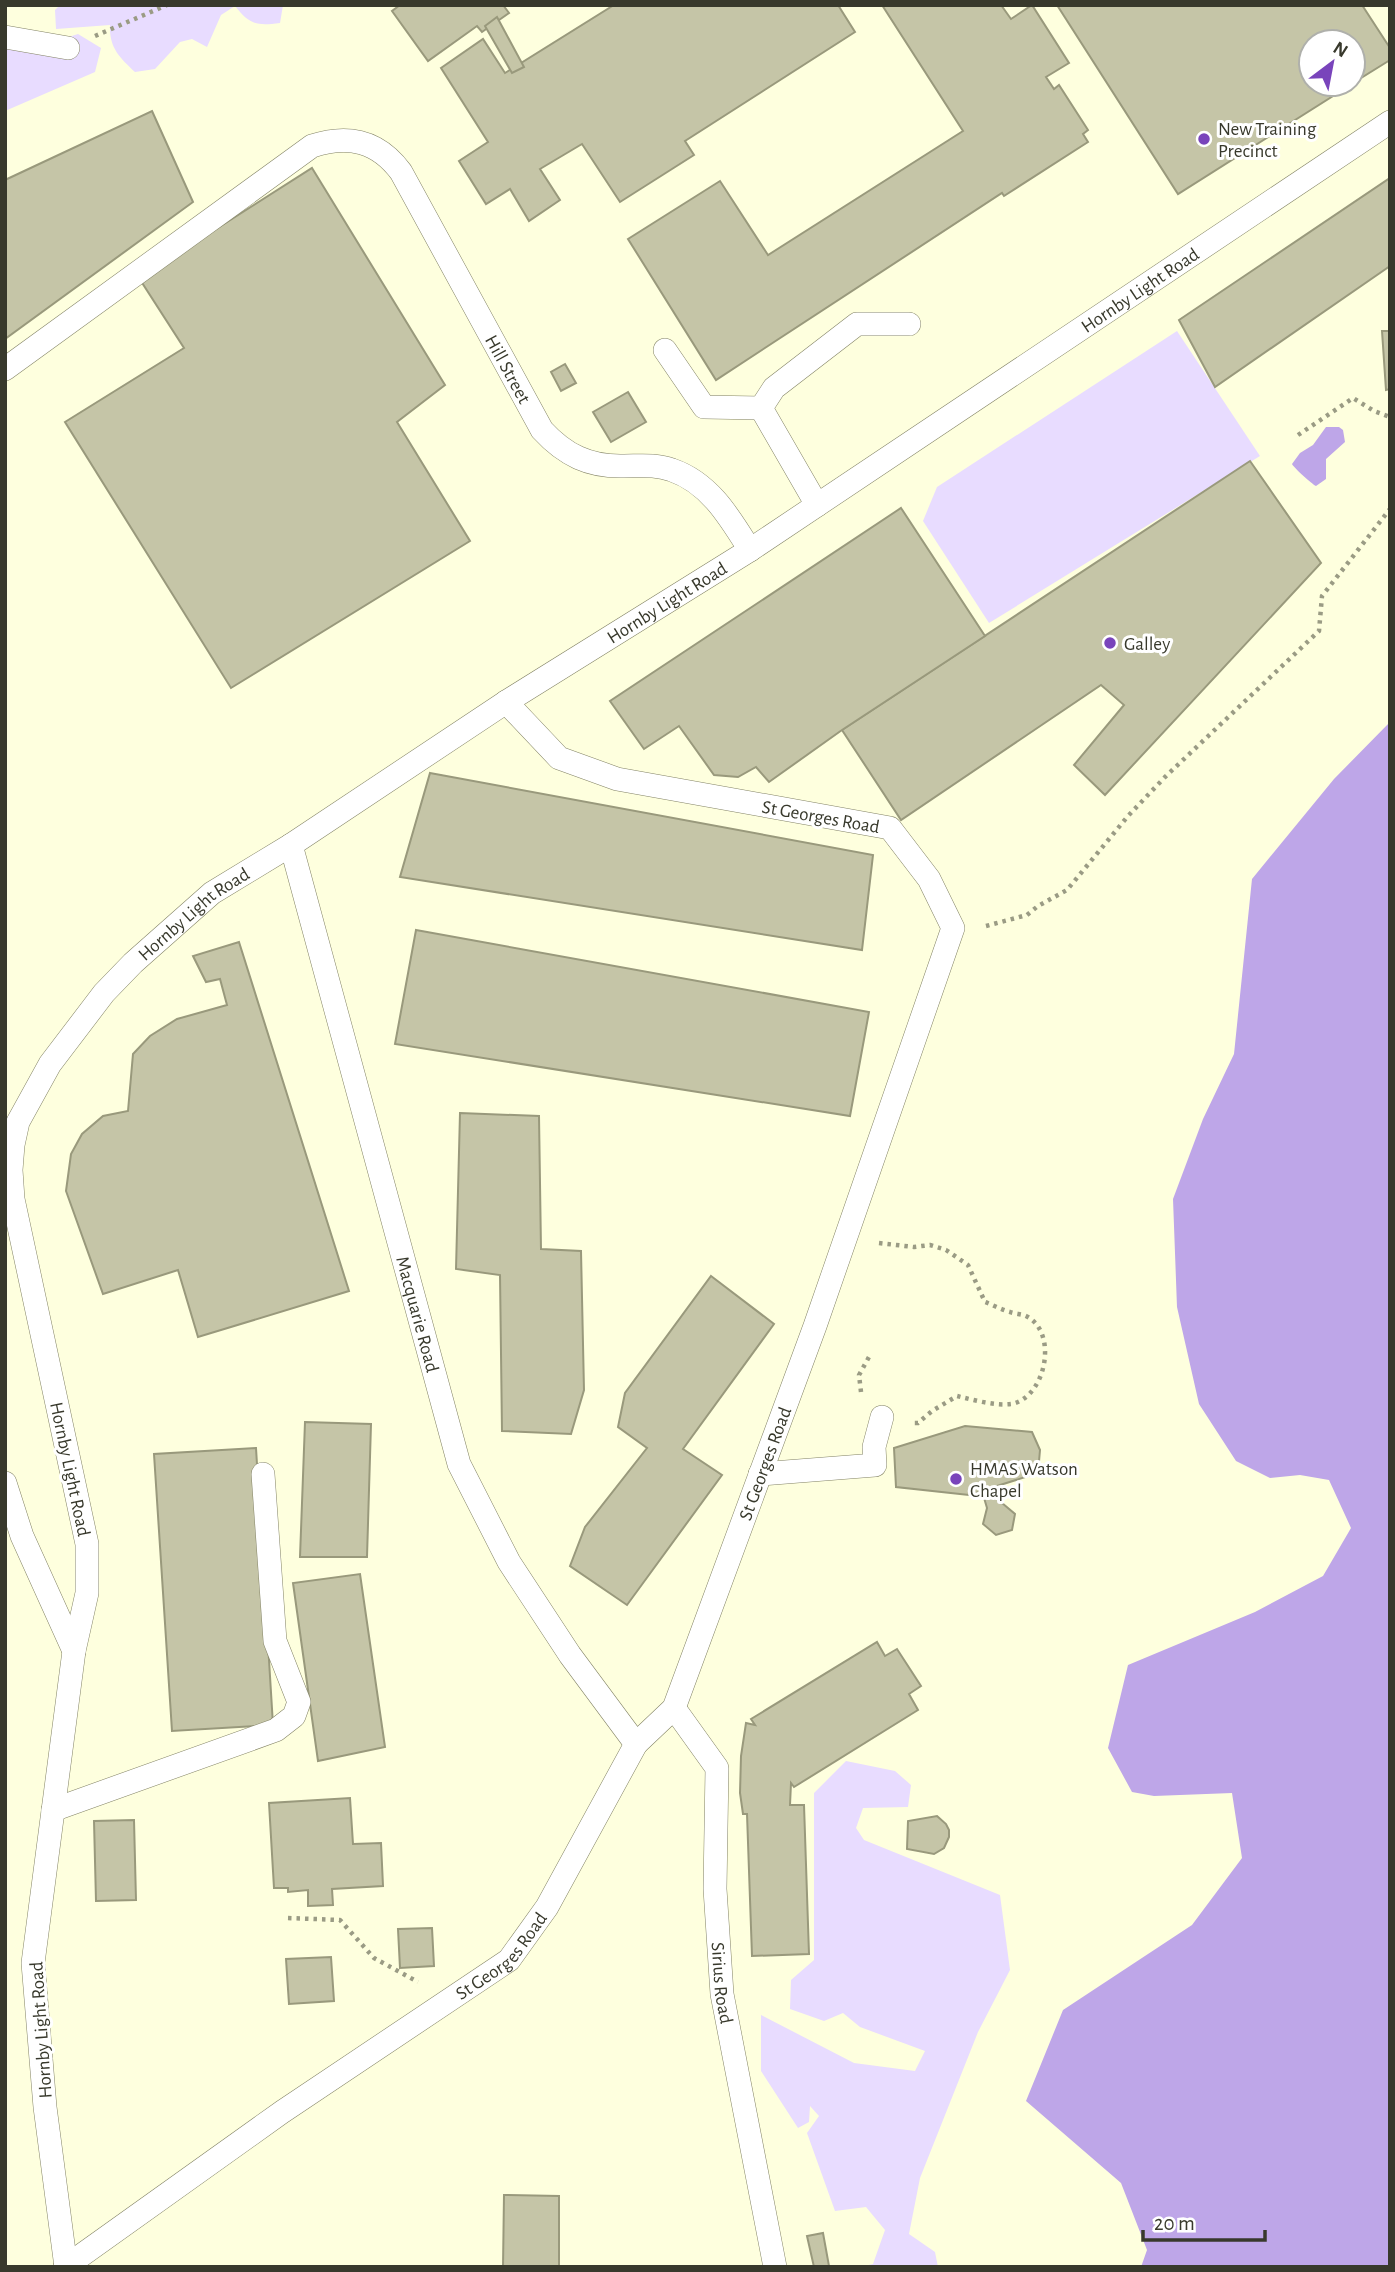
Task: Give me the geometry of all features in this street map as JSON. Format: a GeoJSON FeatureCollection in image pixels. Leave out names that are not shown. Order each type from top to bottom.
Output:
{"type":"FeatureCollection","features":[{"type":"Feature","properties":{"kind":"lane"},"geometry":{"type":"LineString","coordinates":[[5,37],[68,48]]}},
{"type":"Feature","properties":{"kind":"lane","name":"Hornby Light Road"},"geometry":{"type":"LineString","coordinates":[[66,2267],[46,2106],[33,1963],[74,1651],[86,1593],[87,1545],[13,1199],[11,1170],[18,1122],[50,1064],[104,993],[132,963],[212,893],[291,845],[506,702],[750,550],[1390,121]]}},
{"type":"Feature","properties":{"kind":"lane","name":"Hill Street"},"geometry":{"type":"LineString","coordinates":[[5,369],[312,146],[332,140],[354,140],[390,158],[401,172],[542,430],[557,446],[575,457],[596,463],[616,466],[651,465],[693,480],[724,509],[750,550]]}},
{"type":"Feature","properties":{"kind":"lane"},"geometry":{"type":"LineString","coordinates":[[761,408],[774,388],[857,324],[909,324]]}},
{"type":"Feature","properties":{"kind":"lane"},"geometry":{"type":"LineString","coordinates":[[665,350],[704,407],[761,408]]}},
{"type":"Feature","properties":{"kind":"lane"},"geometry":{"type":"LineString","coordinates":[[761,408],[817,505]]}},
{"type":"Feature","properties":{"kind":"lane","name":"St Georges Road"},"geometry":{"type":"LineString","coordinates":[[66,2267],[282,2112],[509,1960],[547,1907],[636,1744],[674,1708],[815,1326],[953,928],[929,879],[890,828],[617,779],[559,758],[506,702]]}},
{"type":"Feature","properties":{"kind":"lane","name":"Macquarie Road"},"geometry":{"type":"LineString","coordinates":[[291,845],[459,1464],[509,1562],[570,1655],[636,1744]]}},
{"type":"Feature","properties":{"kind":"lane"},"geometry":{"type":"LineString","coordinates":[[761,1474],[875,1465],[874,1447],[882,1417]]}},
{"type":"Feature","properties":{"kind":"lane"},"geometry":{"type":"LineString","coordinates":[[53,1810],[276,1730],[294,1716],[299,1702],[275,1641],[263,1474]]}},
{"type":"Feature","properties":{"kind":"lane"},"geometry":{"type":"LineString","coordinates":[[5,1483],[22,1536],[74,1651]]}},
{"type":"Feature","properties":{"kind":"lane","name":"Sirius Road"},"geometry":{"type":"LineString","coordinates":[[674,1708],[717,1768],[715,1889],[722,1994],[775,2267]]}},
{"type":"Feature","properties":{"kind":"path"},"geometry":{"type":"LineString","coordinates":[[68,48],[167,5]]}},
{"type":"Feature","properties":{"kind":"path"},"geometry":{"type":"LineString","coordinates":[[1298,435],[1353,398],[1387,416],[1390,423]]}},
{"type":"Feature","properties":{"kind":"path"},"geometry":{"type":"LineString","coordinates":[[974,930],[1027,915],[1067,890],[1128,816],[1165,777],[1319,631],[1322,596],[1390,509]]}},
{"type":"Feature","properties":{"kind":"path"},"geometry":{"type":"LineString","coordinates":[[869,1357],[859,1376],[861,1393],[875,1414],[899,1423],[918,1423],[957,1396],[987,1403],[1013,1404],[1027,1396],[1043,1374],[1045,1346],[1040,1329],[1027,1316],[985,1302],[968,1265],[946,1250],[930,1245],[914,1247],[871,1242]]}},
{"type":"Feature","properties":{"kind":"path"},"geometry":{"type":"LineString","coordinates":[[288,1918],[340,1920],[374,1958],[415,1979],[438,2007]]}},
{"type":"Feature","properties":{"kind":"shaded area"},"geometry":{"type":"Polygon","coordinates":[[[60,5],[283,5],[280,23],[265,24],[250,21],[235,6],[221,15],[207,47],[192,39],[180,42],[155,69],[135,72],[116,51],[111,40],[110,25],[56,29],[55,10],[60,5]]]}},
{"type":"Feature","properties":{"kind":"shaded area"},"geometry":{"type":"Polygon","coordinates":[[[78,34],[101,48],[95,72],[5,111],[5,44],[56,41],[78,34]]]}},
{"type":"Feature","properties":{"kind":"shaded area"},"geometry":{"type":"Polygon","coordinates":[[[1177,331],[1260,456],[989,623],[923,521],[937,487],[1177,331]]]}},
{"type":"Feature","properties":{"kind":"shaded area"},"geometry":{"type":"Polygon","coordinates":[[[1326,427],[1339,427],[1343,430],[1345,442],[1326,459],[1326,479],[1316,486],[1292,464],[1300,453],[1313,445],[1326,427]]]}},
{"type":"Feature","properties":{"kind":"shaded area"},"geometry":{"type":"Polygon","coordinates":[[[1390,722],[1390,2267],[1141,2267],[1147,2250],[1121,2183],[1026,2101],[1063,2010],[1192,1925],[1242,1858],[1232,1793],[1154,1796],[1132,1792],[1108,1748],[1128,1665],[1255,1612],[1323,1576],[1351,1528],[1329,1480],[1300,1475],[1270,1478],[1236,1461],[1199,1404],[1177,1307],[1173,1199],[1203,1119],[1234,1054],[1252,879],[1334,779],[1390,722]]]}},
{"type":"Feature","properties":{"kind":"shaded area"},"geometry":{"type":"Polygon","coordinates":[[[846,1761],[895,1771],[911,1785],[908,1807],[863,1808],[856,1828],[864,1840],[1000,1895],[1010,1970],[978,2032],[920,2178],[909,2234],[935,2252],[938,2267],[859,2267],[873,2264],[885,2230],[866,2207],[835,2211],[807,2133],[819,2116],[810,2106],[809,2122],[798,2128],[761,2071],[761,2015],[854,2063],[915,2071],[925,2051],[860,2027],[843,2013],[824,2021],[790,2009],[791,1980],[814,1960],[814,1793],[846,1761]]]}},
{"type":"Feature","properties":{"kind":"building"},"geometry":{"type":"Polygon","coordinates":[[[400,5],[503,5],[509,13],[482,32],[477,26],[428,61],[392,11],[400,5]]]}},
{"type":"Feature","properties":{"kind":"building"},"geometry":{"type":"Polygon","coordinates":[[[614,5],[838,5],[855,32],[685,141],[694,155],[620,202],[582,144],[540,169],[560,200],[529,221],[510,189],[486,204],[459,161],[488,142],[441,68],[483,39],[505,73],[614,5]]]}},
{"type":"Feature","properties":{"kind":"building"},"geometry":{"type":"Polygon","coordinates":[[[882,5],[1001,5],[1011,19],[1032,5],[1069,63],[1046,77],[1054,89],[1059,85],[1088,130],[1083,134],[1088,142],[1004,196],[1002,193],[716,380],[628,239],[720,181],[768,255],[963,131],[882,5]]]}},
{"type":"Feature","properties":{"kind":"building","name":"New Training Precinct"},"geometry":{"type":"Polygon","coordinates":[[[1057,5],[1362,5],[1390,48],[1390,60],[1367,74],[1367,28],[1297,28],[1297,98],[1330,98],[1178,194],[1057,5]]]}},
{"type":"Feature","properties":{"kind":"building"},"geometry":{"type":"Polygon","coordinates":[[[497,17],[524,67],[512,73],[485,26],[497,17]]]}},
{"type":"Feature","properties":{"kind":"building"},"geometry":{"type":"Polygon","coordinates":[[[152,111],[193,202],[5,339],[5,180],[152,111]]]}},
{"type":"Feature","properties":{"kind":"building"},"geometry":{"type":"Polygon","coordinates":[[[312,168],[445,385],[397,422],[470,541],[231,688],[65,422],[184,348],[139,278],[312,168]]]}},
{"type":"Feature","properties":{"kind":"building"},"geometry":{"type":"Polygon","coordinates":[[[1390,178],[1390,266],[1215,387],[1179,320],[1390,178]]]}},
{"type":"Feature","properties":{"kind":"building"},"geometry":{"type":"Polygon","coordinates":[[[1382,331],[1390,331],[1390,389],[1386,390],[1382,331]]]}},
{"type":"Feature","properties":{"kind":"building"},"geometry":{"type":"Polygon","coordinates":[[[565,364],[576,383],[561,391],[551,372],[565,364]]]}},
{"type":"Feature","properties":{"kind":"building"},"geometry":{"type":"Polygon","coordinates":[[[628,392],[646,422],[611,442],[593,412],[628,392]]]}},
{"type":"Feature","properties":{"kind":"building","name":"Galley"},"geometry":{"type":"Polygon","coordinates":[[[1250,461],[1321,563],[1105,795],[1074,765],[1124,705],[1101,685],[901,820],[842,730],[1250,461]]]}},
{"type":"Feature","properties":{"kind":"building"},"geometry":{"type":"Polygon","coordinates":[[[901,508],[985,636],[842,730],[769,782],[756,767],[738,777],[714,775],[679,726],[644,749],[610,701],[901,508]]]}},
{"type":"Feature","properties":{"kind":"building"},"geometry":{"type":"Polygon","coordinates":[[[430,773],[873,855],[862,950],[400,877],[430,773]]]}},
{"type":"Feature","properties":{"kind":"building"},"geometry":{"type":"Polygon","coordinates":[[[416,930],[869,1012],[850,1116],[395,1044],[416,930]]]}},
{"type":"Feature","properties":{"kind":"building"},"geometry":{"type":"Polygon","coordinates":[[[239,942],[349,1291],[198,1337],[178,1270],[103,1294],[66,1191],[71,1154],[82,1134],[103,1116],[128,1111],[133,1054],[150,1036],[177,1019],[227,1005],[220,979],[206,982],[193,956],[239,942]]]}},
{"type":"Feature","properties":{"kind":"building"},"geometry":{"type":"Polygon","coordinates":[[[460,1113],[539,1116],[541,1249],[581,1251],[584,1390],[571,1434],[502,1431],[500,1275],[456,1269],[460,1113]]]}},
{"type":"Feature","properties":{"kind":"building"},"geometry":{"type":"Polygon","coordinates":[[[711,1276],[774,1324],[683,1449],[722,1475],[627,1605],[570,1566],[585,1527],[647,1448],[618,1427],[625,1393],[711,1276]]]}},
{"type":"Feature","properties":{"kind":"building"},"geometry":{"type":"Polygon","coordinates":[[[305,1422],[371,1424],[367,1557],[300,1557],[305,1422]]]}},
{"type":"Feature","properties":{"kind":"building","name":"HMAS Watson Chapel"},"geometry":{"type":"Polygon","coordinates":[[[965,1426],[1032,1432],[1040,1450],[1038,1473],[997,1486],[1002,1503],[1015,1514],[1012,1530],[996,1535],[983,1524],[987,1508],[982,1491],[969,1495],[896,1487],[894,1448],[965,1426]]]}},
{"type":"Feature","properties":{"kind":"building"},"geometry":{"type":"Polygon","coordinates":[[[256,1448],[273,1725],[172,1731],[154,1454],[256,1448]]]}},
{"type":"Feature","properties":{"kind":"building"},"geometry":{"type":"Polygon","coordinates":[[[360,1574],[385,1747],[318,1761],[293,1583],[360,1574]]]}},
{"type":"Feature","properties":{"kind":"building"},"geometry":{"type":"Polygon","coordinates":[[[877,1642],[885,1656],[897,1649],[921,1686],[909,1694],[918,1710],[794,1787],[791,1783],[790,1805],[804,1805],[809,1954],[752,1956],[747,1814],[743,1814],[740,1793],[741,1756],[746,1723],[755,1725],[751,1719],[877,1642]]]}},
{"type":"Feature","properties":{"kind":"building"},"geometry":{"type":"Polygon","coordinates":[[[350,1798],[353,1844],[381,1843],[383,1886],[332,1889],[333,1905],[308,1906],[308,1890],[288,1892],[288,1888],[274,1888],[269,1803],[350,1798]]]}},
{"type":"Feature","properties":{"kind":"building"},"geometry":{"type":"Polygon","coordinates":[[[937,1816],[949,1830],[944,1848],[934,1854],[907,1849],[908,1821],[937,1816]]]}},
{"type":"Feature","properties":{"kind":"building"},"geometry":{"type":"Polygon","coordinates":[[[134,1820],[136,1900],[96,1901],[94,1821],[134,1820]]]}},
{"type":"Feature","properties":{"kind":"building"},"geometry":{"type":"Polygon","coordinates":[[[432,1928],[434,1966],[400,1968],[398,1929],[432,1928]]]}},
{"type":"Feature","properties":{"kind":"building"},"geometry":{"type":"Polygon","coordinates":[[[331,1957],[334,2001],[289,2004],[286,1959],[331,1957]]]}},
{"type":"Feature","properties":{"kind":"building"},"geometry":{"type":"Polygon","coordinates":[[[504,2195],[559,2196],[559,2267],[503,2267],[504,2195]]]}},
{"type":"Feature","properties":{"kind":"building"},"geometry":{"type":"Polygon","coordinates":[[[823,2233],[829,2266],[814,2267],[807,2236],[823,2233]]]}},
{"type":"Feature","properties":{"kind":"place","name":"New Training Precinct"},"geometry":{"type":"Point","coordinates":[1204,139]}},
{"type":"Feature","properties":{"kind":"place","name":"Galley"},"geometry":{"type":"Point","coordinates":[1110,643]}},
{"type":"Feature","properties":{"kind":"place","name":"HMAS Watson Chapel"},"geometry":{"type":"Point","coordinates":[956,1479]}}]}
